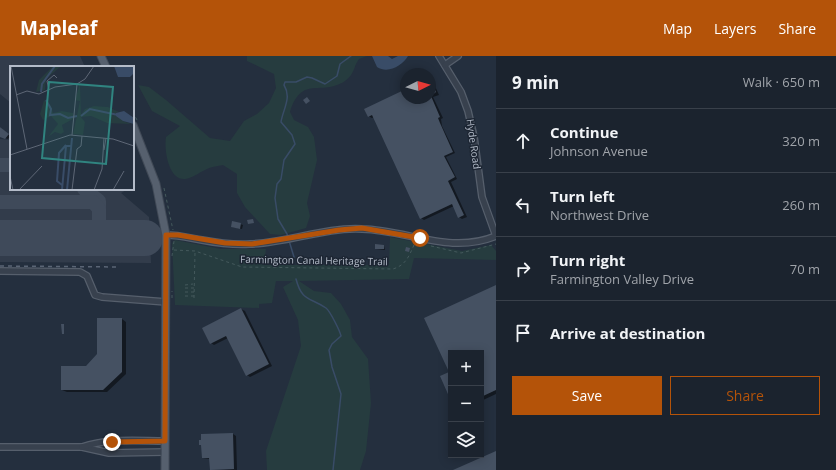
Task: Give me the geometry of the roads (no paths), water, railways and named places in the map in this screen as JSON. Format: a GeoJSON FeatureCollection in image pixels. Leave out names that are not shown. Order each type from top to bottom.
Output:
{"type":"FeatureCollection","features":[{"type":"Feature","properties":{"kind":"main road"},"geometry":{"type":"LineString","coordinates":[[101,56],[106,66]]}},
{"type":"Feature","properties":{"kind":"main road"},"geometry":{"type":"LineString","coordinates":[[134,128],[156,184],[166,235],[165,470]]}},
{"type":"Feature","properties":{"kind":"street","name":"Hyde Road"},"geometry":{"type":"LineString","coordinates":[[439,56],[461,92],[468,111],[474,137],[482,197],[496,236]]}},
{"type":"Feature","properties":{"kind":"street"},"geometry":{"type":"LineString","coordinates":[[445,65],[458,56]]}},
{"type":"Feature","properties":{"kind":"street"},"geometry":{"type":"LineString","coordinates":[[166,235],[178,235],[214,242],[240,244],[285,240],[354,228],[370,229],[458,244],[476,243],[496,236]]}},
{"type":"Feature","properties":{"kind":"street"},"geometry":{"type":"LineString","coordinates":[[0,271],[80,272],[87,276],[95,295],[102,298],[166,302]]}},
{"type":"Feature","properties":{"kind":"street"},"geometry":{"type":"LineString","coordinates":[[82,447],[93,443],[165,441]]}},
{"type":"Feature","properties":{"kind":"street"},"geometry":{"type":"LineString","coordinates":[[0,447],[82,447],[109,453],[165,452]]}},
{"type":"Feature","properties":{"kind":"water"},"geometry":{"type":"Polygon","coordinates":[[[372,56],[388,56],[392,59],[398,56],[408,56],[398,66],[386,70],[377,67],[372,56]]]}},
{"type":"Feature","properties":{"kind":"waterway"},"geometry":{"type":"LineString","coordinates":[[294,257],[287,234],[278,219],[275,198],[277,184],[281,179],[284,160],[295,144],[292,135],[281,122],[287,99],[284,85],[285,82],[296,82],[307,77],[325,84],[337,76],[340,64],[351,56]]}},
{"type":"Feature","properties":{"kind":"waterway"},"geometry":{"type":"LineString","coordinates":[[296,279],[301,292],[307,298],[328,310],[335,321],[341,336],[332,344],[329,350],[332,367],[341,394],[333,470]]}},
{"type":"Feature","properties":{"kind":"railway"},"geometry":{"type":"LineString","coordinates":[[0,266],[120,267]]}}]}
